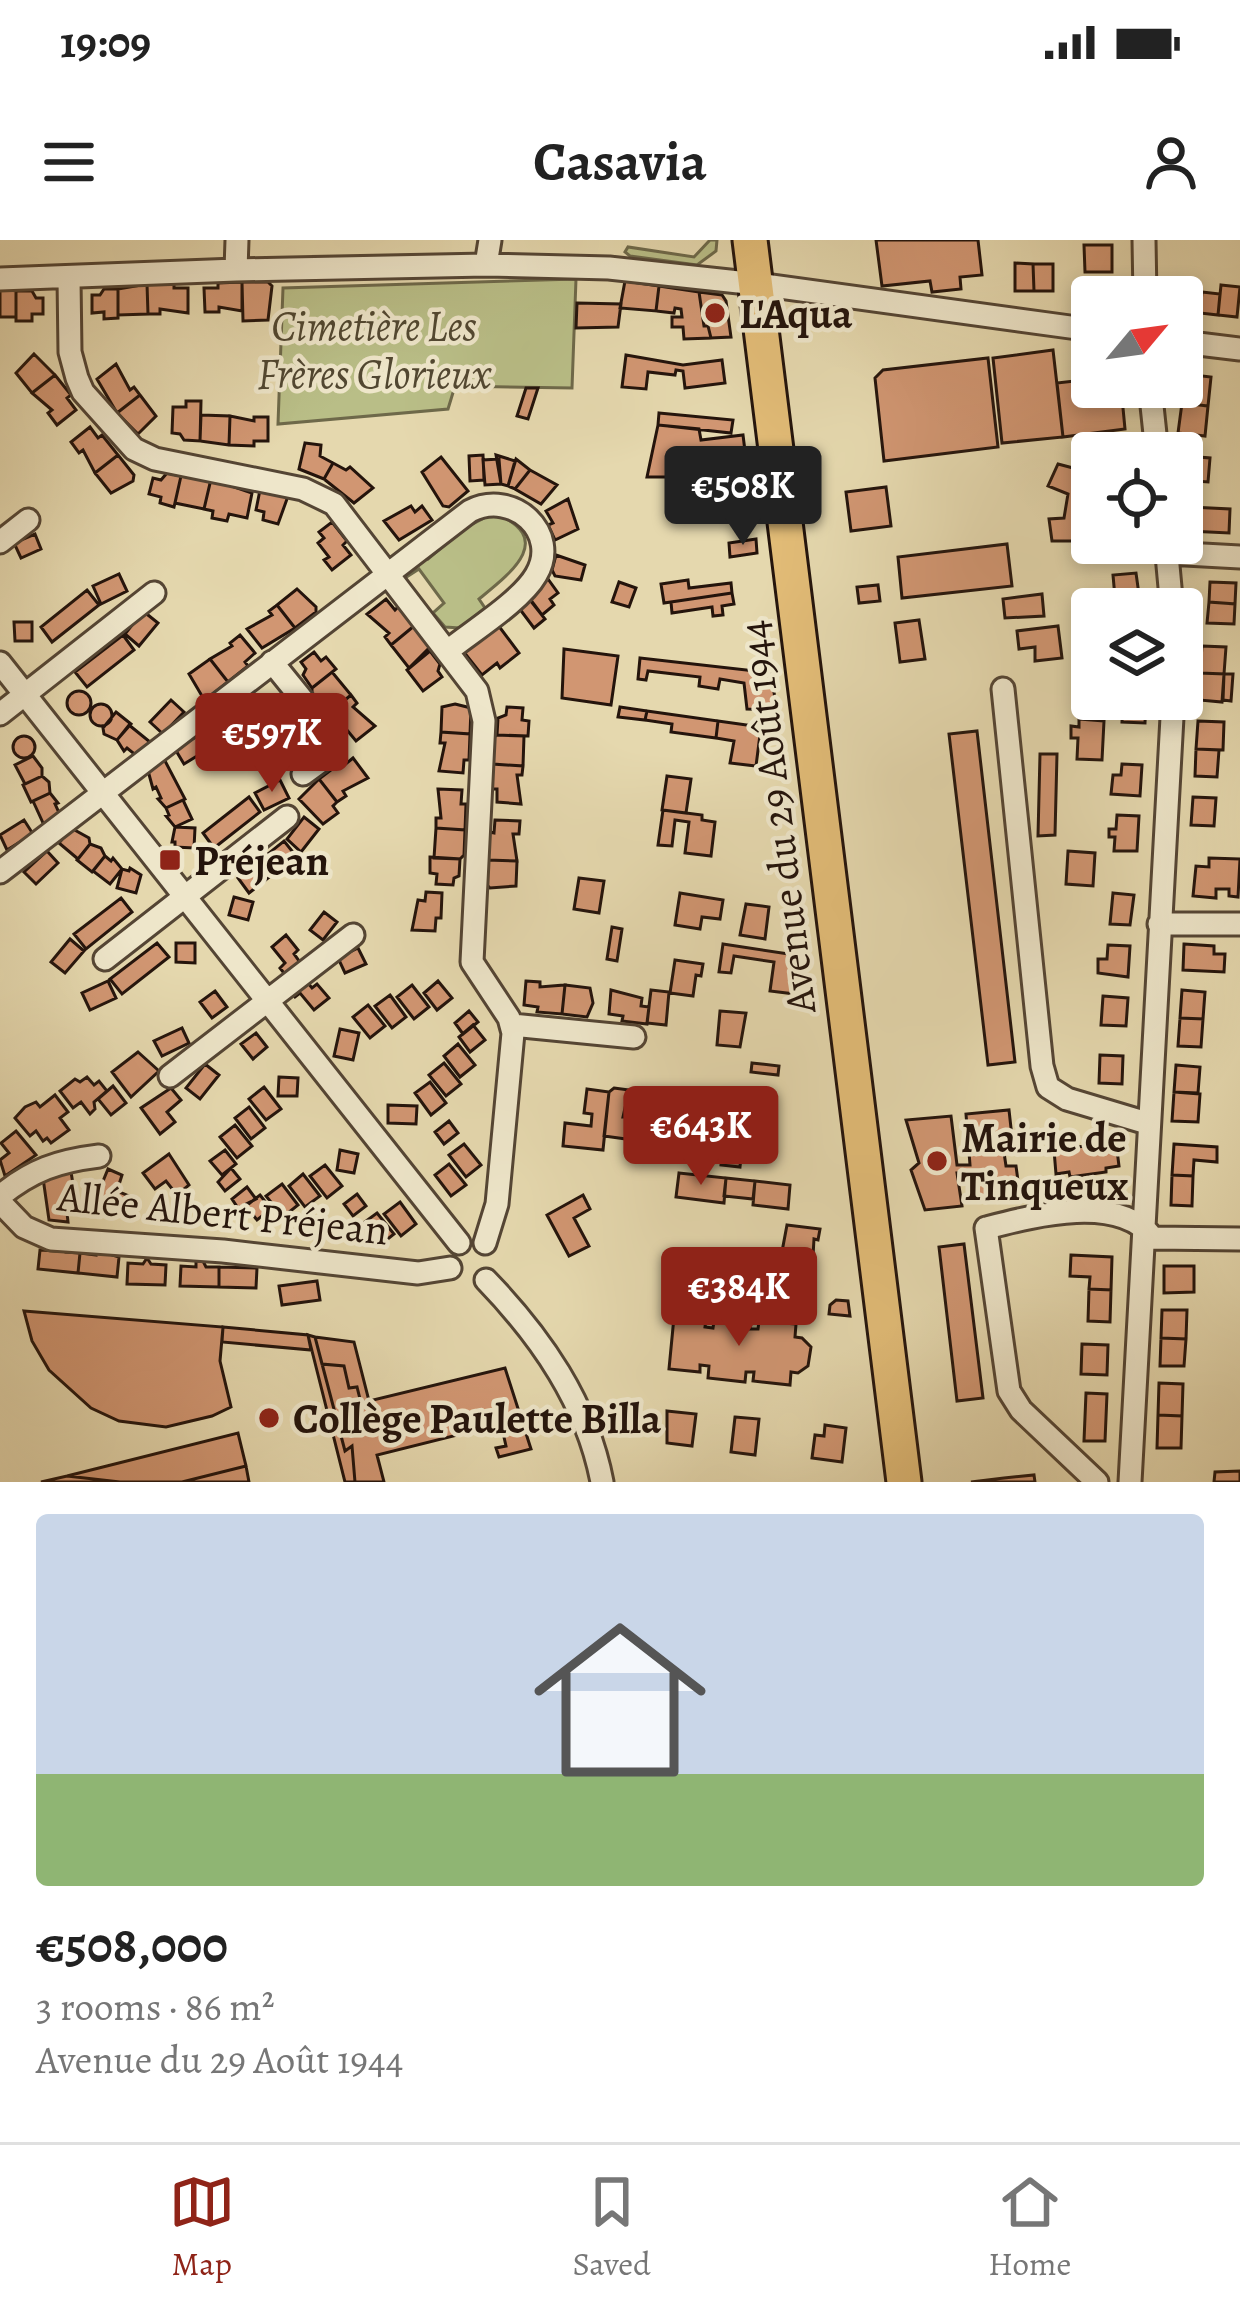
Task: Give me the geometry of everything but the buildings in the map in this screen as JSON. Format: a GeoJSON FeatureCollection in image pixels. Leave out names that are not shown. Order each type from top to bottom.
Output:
{"type":"FeatureCollection","features":[{"type":"Feature","properties":{"kind":"main road","name":"Avenue du 29 Août 1944"},"geometry":{"type":"LineString","coordinates":[[753,240],[904,1482]]}},
{"type":"Feature","properties":{"kind":"street"},"geometry":{"type":"LineString","coordinates":[[236,270],[237,240]]}},
{"type":"Feature","properties":{"kind":"street"},"geometry":{"type":"LineString","coordinates":[[487,265],[490,240]]}},
{"type":"Feature","properties":{"kind":"street"},"geometry":{"type":"LineString","coordinates":[[1144,240],[1144,276]]}},
{"type":"Feature","properties":{"kind":"street"},"geometry":{"type":"LineString","coordinates":[[0,279],[487,265],[609,268],[1071,327]]}},
{"type":"Feature","properties":{"kind":"street"},"geometry":{"type":"LineString","coordinates":[[69,279],[72,364],[83,392],[120,436],[155,459],[320,495],[346,516],[478,692],[484,722],[472,962],[512,1025],[497,1204],[485,1243]]}},
{"type":"Feature","properties":{"kind":"street"},"geometry":{"type":"LineString","coordinates":[[1203,345],[1240,349]]}},
{"type":"Feature","properties":{"kind":"street"},"geometry":{"type":"LineString","coordinates":[[0,872],[479,507],[512,506],[531,522],[542,554],[536,576],[449,650]]}},
{"type":"Feature","properties":{"kind":"street"},"geometry":{"type":"LineString","coordinates":[[0,542],[28,520]]}},
{"type":"Feature","properties":{"kind":"street"},"geometry":{"type":"LineString","coordinates":[[1203,552],[1240,557]]}},
{"type":"Feature","properties":{"kind":"street"},"geometry":{"type":"LineString","coordinates":[[0,714],[154,592]]}},
{"type":"Feature","properties":{"kind":"street"},"geometry":{"type":"LineString","coordinates":[[272,662],[332,736],[329,755],[303,774]]}},
{"type":"Feature","properties":{"kind":"street"},"geometry":{"type":"LineString","coordinates":[[0,663],[459,1243]]}},
{"type":"Feature","properties":{"kind":"street"},"geometry":{"type":"LineString","coordinates":[[1003,689],[1042,1066],[1048,1087],[1066,1099],[1147,1123]]}},
{"type":"Feature","properties":{"kind":"street"},"geometry":{"type":"LineString","coordinates":[[1130,1482],[1172,720]]}},
{"type":"Feature","properties":{"kind":"street"},"geometry":{"type":"LineString","coordinates":[[105,959],[286,817]]}},
{"type":"Feature","properties":{"kind":"street"},"geometry":{"type":"LineString","coordinates":[[1159,924],[1240,924]]}},
{"type":"Feature","properties":{"kind":"street"},"geometry":{"type":"LineString","coordinates":[[170,1076],[353,935]]}},
{"type":"Feature","properties":{"kind":"street"},"geometry":{"type":"LineString","coordinates":[[512,1025],[634,1037]]}},
{"type":"Feature","properties":{"kind":"street"},"geometry":{"type":"LineString","coordinates":[[0,1199],[27,1174],[47,1165],[99,1156]]}},
{"type":"Feature","properties":{"kind":"street","name":"Allée Albert Préjean"},"geometry":{"type":"LineString","coordinates":[[0,1199],[24,1227],[52,1239],[223,1251],[418,1273],[450,1268]]}},
{"type":"Feature","properties":{"kind":"street"},"geometry":{"type":"LineString","coordinates":[[1097,1482],[1021,1410],[1009,1391],[986,1228],[1049,1214],[1097,1213],[1142,1224],[1153,1238],[1240,1239]]}},
{"type":"Feature","properties":{"kind":"street"},"geometry":{"type":"LineString","coordinates":[[472,1239],[485,1243],[494,1254],[494,1268],[486,1280],[472,1285],[458,1280],[450,1268],[451,1254],[459,1243],[472,1239]]}},
{"type":"Feature","properties":{"kind":"street"},"geometry":{"type":"LineString","coordinates":[[486,1280],[553,1362],[572,1393],[602,1482]]}},
{"type":"Feature","properties":{"kind":"green space"},"geometry":{"type":"Polygon","coordinates":[[[710,240],[717,240],[716,251],[697,265],[625,252],[628,247],[694,257],[710,240]]]}},
{"type":"Feature","properties":{"kind":"green space","name":"Cimetière Les Frères Glorieux"},"geometry":{"type":"Polygon","coordinates":[[[576,279],[572,388],[455,386],[448,409],[278,424],[283,288],[576,279]]]}},
{"type":"Feature","properties":{"kind":"green space"},"geometry":{"type":"Polygon","coordinates":[[[494,513],[523,533],[522,556],[479,599],[485,608],[460,628],[445,627],[433,613],[444,603],[419,569],[405,578],[400,572],[421,553],[428,559],[463,529],[494,513]]]}},
{"type":"Feature","properties":{"kind":"place","name":"L'Aqua"},"geometry":{"type":"Point","coordinates":[715,313]}},
{"type":"Feature","properties":{"kind":"place","name":"Préjean"},"geometry":{"type":"Point","coordinates":[170,860]}},
{"type":"Feature","properties":{"kind":"place","name":"Mairie de Tinqueux"},"geometry":{"type":"Point","coordinates":[937,1161]}},
{"type":"Feature","properties":{"kind":"place","name":"Collège Paulette Billa"},"geometry":{"type":"Point","coordinates":[269,1418]}}]}
